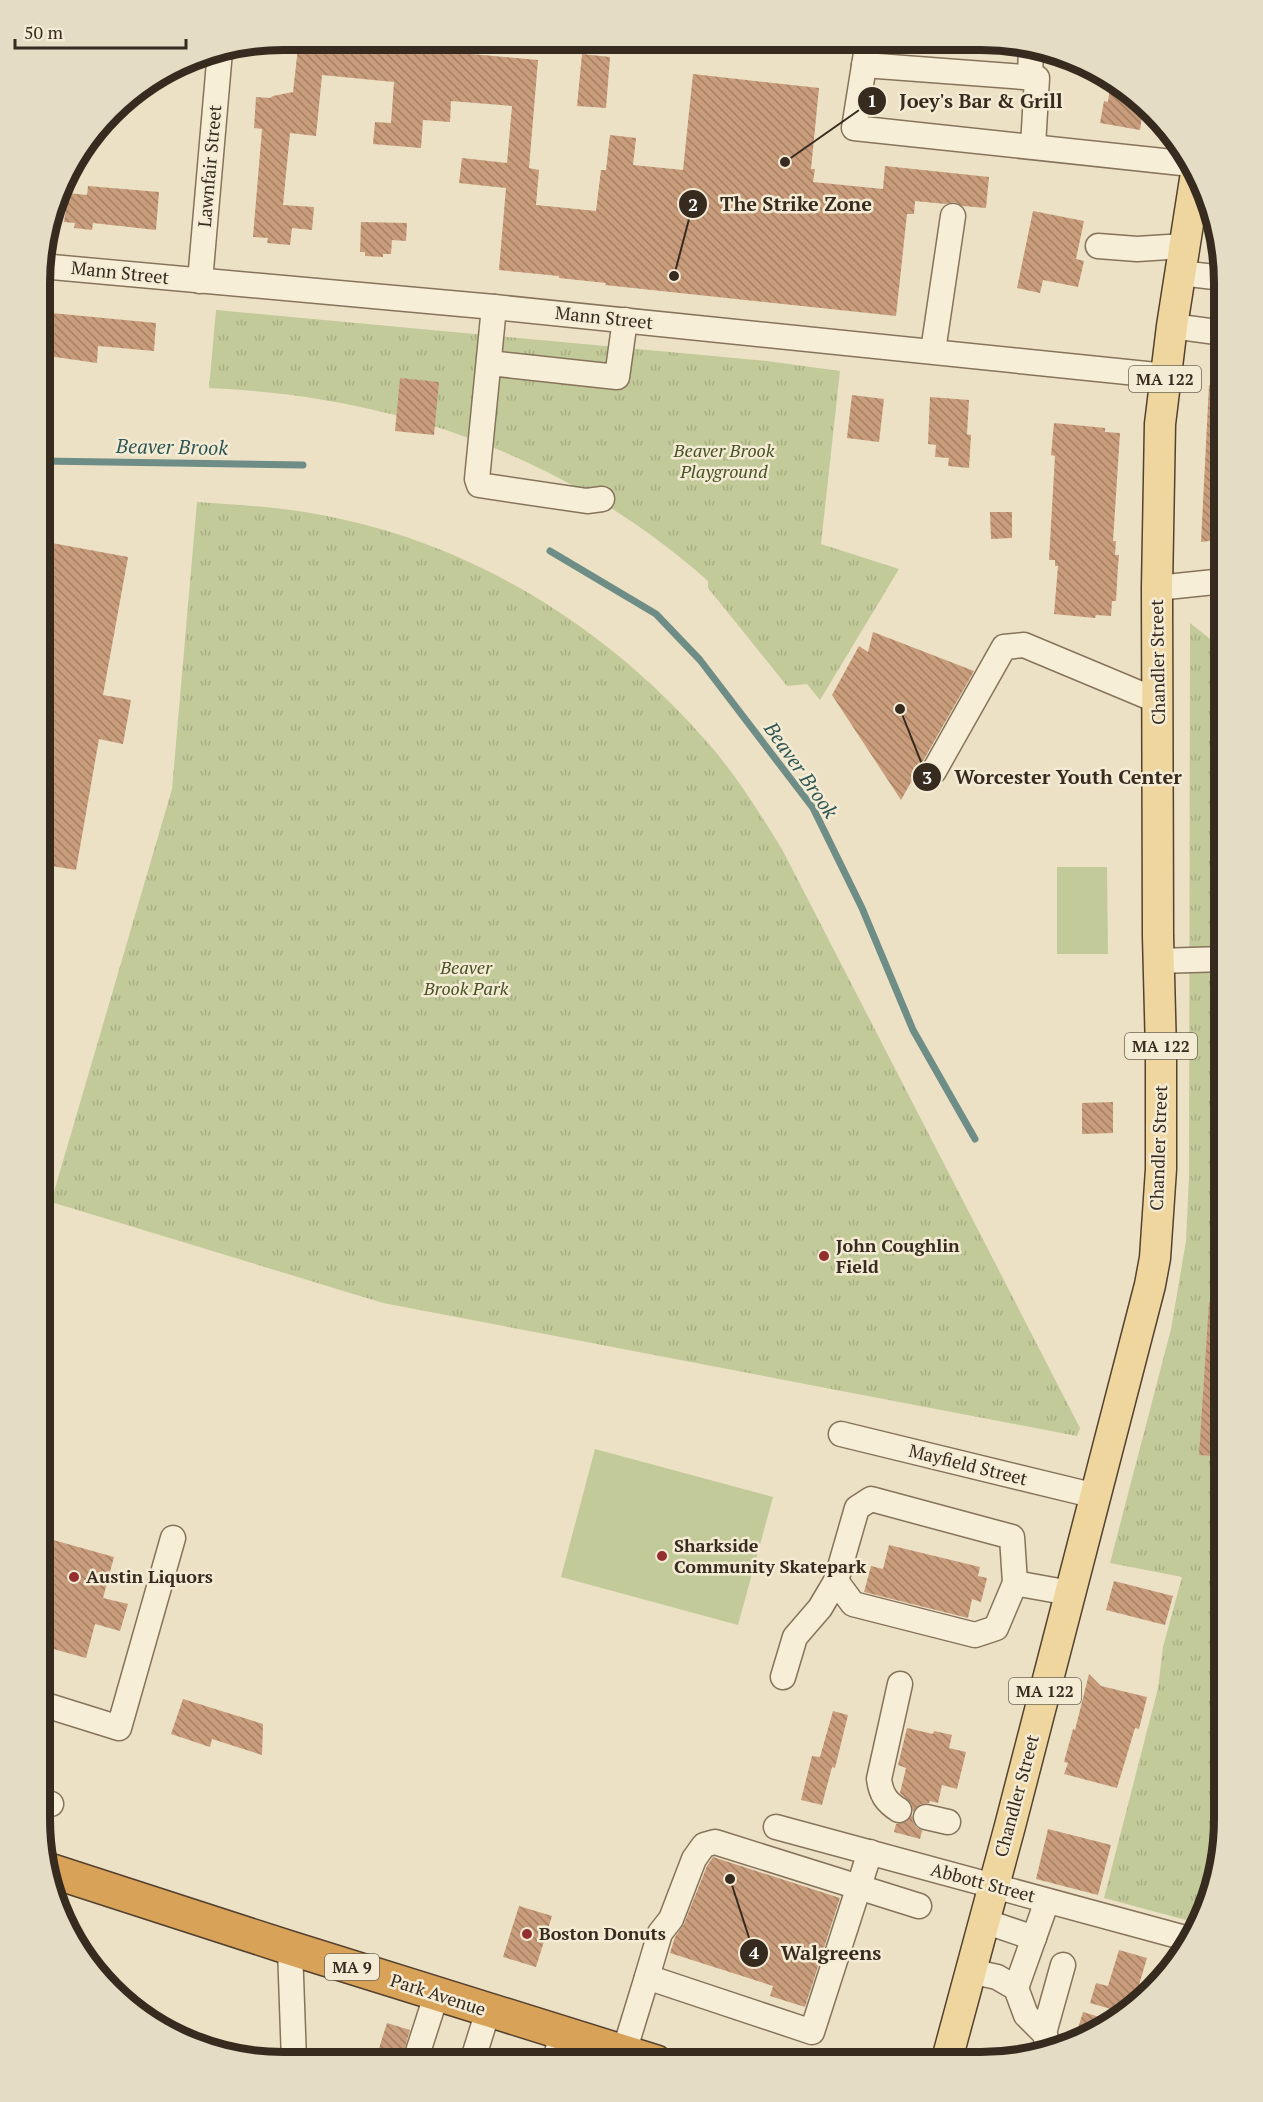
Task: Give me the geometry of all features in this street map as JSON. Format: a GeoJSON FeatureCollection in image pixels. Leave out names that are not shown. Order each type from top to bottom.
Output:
{"type":"FeatureCollection","features":[{"type":"Feature","properties":{"kind":"highway","name":"Park Avenue"},"geometry":{"type":"LineString","coordinates":[[55,1872],[488,2011],[559,2047],[624,2052]]}},
{"type":"Feature","properties":{"kind":"main road","name":"Chandler Street"},"geometry":{"type":"LineString","coordinates":[[949,2052],[1096,1496],[1155,1258],[1161,1169],[1157,588],[1160,424],[1172,326],[1194,188]]}},
{"type":"Feature","properties":{"kind":"street"},"geometry":{"type":"LineString","coordinates":[[866,50],[854,128],[1180,163]]}},
{"type":"Feature","properties":{"kind":"street"},"geometry":{"type":"LineString","coordinates":[[1030,78],[1031,55]]}},
{"type":"Feature","properties":{"kind":"street","name":"Lawnfair Street"},"geometry":{"type":"LineString","coordinates":[[200,281],[219,58]]}},
{"type":"Feature","properties":{"kind":"street"},"geometry":{"type":"LineString","coordinates":[[864,65],[1037,78],[1033,146]]}},
{"type":"Feature","properties":{"kind":"street"},"geometry":{"type":"LineString","coordinates":[[933,351],[953,216]]}},
{"type":"Feature","properties":{"kind":"street"},"geometry":{"type":"LineString","coordinates":[[1098,246],[1137,249],[1182,259],[1213,274]]}},
{"type":"Feature","properties":{"kind":"street","name":"Mann Street"},"geometry":{"type":"LineString","coordinates":[[50,267],[494,307],[1166,376]]}},
{"type":"Feature","properties":{"kind":"street"},"geometry":{"type":"LineString","coordinates":[[494,307],[477,479],[479,485],[586,501],[602,499]]}},
{"type":"Feature","properties":{"kind":"street"},"geometry":{"type":"LineString","coordinates":[[489,363],[617,377],[625,320]]}},
{"type":"Feature","properties":{"kind":"street"},"geometry":{"type":"LineString","coordinates":[[1172,326],[1214,332]]}},
{"type":"Feature","properties":{"kind":"street"},"geometry":{"type":"LineString","coordinates":[[1157,588],[1214,582]]}},
{"type":"Feature","properties":{"kind":"street"},"geometry":{"type":"LineString","coordinates":[[934,771],[1004,647],[1024,645],[1158,701]]}},
{"type":"Feature","properties":{"kind":"street"},"geometry":{"type":"LineString","coordinates":[[1158,962],[1214,959]]}},
{"type":"Feature","properties":{"kind":"street","name":"Mayfield Street"},"geometry":{"type":"LineString","coordinates":[[841,1434],[1096,1496]]}},
{"type":"Feature","properties":{"kind":"street"},"geometry":{"type":"LineString","coordinates":[[783,1677],[795,1637],[820,1608],[836,1581],[857,1508],[871,1499],[1012,1537],[1015,1583],[996,1628],[975,1635],[853,1604],[836,1581]]}},
{"type":"Feature","properties":{"kind":"street"},"geometry":{"type":"LineString","coordinates":[[50,1706],[119,1728],[173,1538]]}},
{"type":"Feature","properties":{"kind":"street"},"geometry":{"type":"LineString","coordinates":[[1015,1583],[1070,1593]]}},
{"type":"Feature","properties":{"kind":"street"},"geometry":{"type":"LineString","coordinates":[[899,1810],[888,1804],[881,1791],[879,1779],[900,1684]]}},
{"type":"Feature","properties":{"kind":"street","name":"Abbott Street"},"geometry":{"type":"LineString","coordinates":[[776,1827],[1181,1937]]}},
{"type":"Feature","properties":{"kind":"street"},"geometry":{"type":"LineString","coordinates":[[624,2052],[660,1933],[671,1919],[694,1859],[704,1845],[716,1842],[919,1906]]}},
{"type":"Feature","properties":{"kind":"street"},"geometry":{"type":"LineString","coordinates":[[647,1977],[812,2032],[870,1852]]}},
{"type":"Feature","properties":{"kind":"street"},"geometry":{"type":"LineString","coordinates":[[1016,1988],[1047,1901]]}},
{"type":"Feature","properties":{"kind":"street"},"geometry":{"type":"LineString","coordinates":[[984,1921],[1034,1938]]}},
{"type":"Feature","properties":{"kind":"street"},"geometry":{"type":"LineString","coordinates":[[290,1948],[294,2052]]}},
{"type":"Feature","properties":{"kind":"street"},"geometry":{"type":"LineString","coordinates":[[1047,2041],[1063,1965]]}},
{"type":"Feature","properties":{"kind":"street"},"geometry":{"type":"LineString","coordinates":[[970,1971],[997,1977],[1016,1988],[1026,2015],[1047,2041]]}},
{"type":"Feature","properties":{"kind":"street"},"geometry":{"type":"LineString","coordinates":[[418,2052],[437,1994]]}},
{"type":"Feature","properties":{"kind":"street"},"geometry":{"type":"LineString","coordinates":[[475,2052],[488,2011]]}},
{"type":"Feature","properties":{"kind":"green space","name":"Beaver Brook Playground"},"geometry":{"type":"Polygon","coordinates":[[[216,310],[767,361],[840,371],[821,544],[899,569],[820,700],[807,684],[787,686],[708,588],[708,581],[654,537],[597,499],[537,467],[476,441],[412,420],[346,404],[278,393],[209,388],[216,310]]]}},
{"type":"Feature","properties":{"kind":"green space","name":"Beaver Brook Park"},"geometry":{"type":"Polygon","coordinates":[[[197,502],[323,515],[394,533],[445,552],[495,574],[542,601],[588,632],[631,666],[671,703],[729,769],[783,851],[1080,1428],[1077,1436],[383,1303],[51,1202],[172,789],[197,502]]]}},
{"type":"Feature","properties":{"kind":"green space"},"geometry":{"type":"Polygon","coordinates":[[[1190,623],[1214,642],[1214,1820],[1212,1850],[1206,1880],[1190,1921],[1104,1898],[1158,1688],[1163,1647],[1182,1577],[1110,1563],[1171,1329],[1186,1241],[1189,1177],[1190,623]]]}},
{"type":"Feature","properties":{"kind":"green space"},"geometry":{"type":"Polygon","coordinates":[[[1057,867],[1107,867],[1108,954],[1057,954],[1057,867]]]}},
{"type":"Feature","properties":{"kind":"green space","name":"Sharkside Community Skatepark"},"geometry":{"type":"Polygon","coordinates":[[[595,1449],[773,1497],[738,1625],[561,1577],[595,1449]]]}},
{"type":"Feature","properties":{"kind":"building"},"geometry":{"type":"Polygon","coordinates":[[[298,50],[461,50],[461,53],[538,60],[529,168],[539,170],[536,205],[596,211],[601,170],[606,170],[610,135],[636,138],[633,165],[683,170],[693,74],[819,88],[811,169],[815,169],[813,182],[883,189],[885,166],[989,177],[986,208],[963,206],[954,202],[946,204],[915,201],[914,214],[907,214],[896,316],[605,285],[606,283],[559,278],[559,276],[499,270],[506,188],[459,183],[462,158],[507,163],[512,106],[451,101],[450,122],[423,120],[421,148],[373,144],[375,122],[391,123],[394,82],[322,75],[316,136],[290,133],[283,205],[314,207],[312,230],[292,228],[290,245],[267,243],[268,238],[253,237],[262,129],[254,128],[256,97],[270,98],[293,92],[298,50]]]}},
{"type":"Feature","properties":{"kind":"building"},"geometry":{"type":"Polygon","coordinates":[[[582,54],[610,57],[606,108],[577,106],[582,54]]]}},
{"type":"Feature","properties":{"kind":"building"},"geometry":{"type":"Polygon","coordinates":[[[1110,89],[1134,107],[1142,115],[1140,130],[1100,123],[1104,101],[1108,102],[1110,89]]]}},
{"type":"Feature","properties":{"kind":"building"},"geometry":{"type":"Polygon","coordinates":[[[88,186],[159,192],[156,230],[93,223],[92,230],[74,228],[75,223],[64,222],[68,193],[87,195],[88,186]]]}},
{"type":"Feature","properties":{"kind":"building"},"geometry":{"type":"Polygon","coordinates":[[[1033,211],[1084,221],[1076,259],[1084,261],[1078,287],[1043,280],[1040,293],[1017,288],[1033,211]]]}},
{"type":"Feature","properties":{"kind":"building"},"geometry":{"type":"Polygon","coordinates":[[[361,222],[407,223],[406,241],[392,240],[391,254],[383,254],[383,257],[365,256],[365,252],[360,252],[361,222]]]}},
{"type":"Feature","properties":{"kind":"building"},"geometry":{"type":"Polygon","coordinates":[[[50,313],[156,323],[154,351],[98,346],[97,363],[50,356],[50,313]]]}},
{"type":"Feature","properties":{"kind":"building"},"geometry":{"type":"Polygon","coordinates":[[[400,378],[439,382],[434,435],[395,431],[400,378]]]}},
{"type":"Feature","properties":{"kind":"building"},"geometry":{"type":"Polygon","coordinates":[[[1209,385],[1214,385],[1214,540],[1201,542],[1209,385]]]}},
{"type":"Feature","properties":{"kind":"building"},"geometry":{"type":"Polygon","coordinates":[[[852,395],[884,399],[879,442],[847,438],[852,395]]]}},
{"type":"Feature","properties":{"kind":"building"},"geometry":{"type":"Polygon","coordinates":[[[930,397],[969,400],[967,434],[971,435],[969,468],[948,466],[949,458],[935,457],[936,445],[928,444],[930,397]]]}},
{"type":"Feature","properties":{"kind":"building"},"geometry":{"type":"Polygon","coordinates":[[[1054,423],[1105,428],[1105,432],[1120,433],[1113,541],[1116,541],[1115,555],[1119,555],[1116,601],[1112,601],[1111,616],[1096,615],[1095,618],[1054,614],[1058,566],[1055,566],[1055,560],[1049,560],[1055,456],[1051,455],[1054,423]]]}},
{"type":"Feature","properties":{"kind":"building"},"geometry":{"type":"Polygon","coordinates":[[[990,512],[1012,512],[1012,538],[991,539],[990,512]]]}},
{"type":"Feature","properties":{"kind":"building"},"geometry":{"type":"Polygon","coordinates":[[[50,543],[128,557],[103,695],[131,700],[123,744],[99,739],[76,870],[50,866],[50,543]]]}},
{"type":"Feature","properties":{"kind":"building"},"geometry":{"type":"Polygon","coordinates":[[[873,632],[974,671],[901,800],[832,695],[859,646],[868,652],[873,632]]]}},
{"type":"Feature","properties":{"kind":"building"},"geometry":{"type":"Polygon","coordinates":[[[1113,1102],[1113,1133],[1082,1134],[1082,1103],[1113,1102]]]}},
{"type":"Feature","properties":{"kind":"building"},"geometry":{"type":"Polygon","coordinates":[[[1209,1302],[1214,1302],[1214,1456],[1199,1455],[1209,1302]]]}},
{"type":"Feature","properties":{"kind":"building","name":"Austin Liquors"},"geometry":{"type":"Polygon","coordinates":[[[50,1539],[114,1557],[103,1598],[128,1604],[120,1631],[95,1624],[86,1658],[50,1648],[50,1539]]]}},
{"type":"Feature","properties":{"kind":"building"},"geometry":{"type":"Polygon","coordinates":[[[889,1545],[980,1567],[978,1576],[987,1578],[981,1602],[972,1599],[968,1618],[864,1592],[871,1566],[883,1569],[889,1545]]]}},
{"type":"Feature","properties":{"kind":"building"},"geometry":{"type":"Polygon","coordinates":[[[1114,1581],[1173,1596],[1165,1625],[1106,1610],[1114,1581]]]}},
{"type":"Feature","properties":{"kind":"building"},"geometry":{"type":"Polygon","coordinates":[[[1089,1674],[1101,1686],[1147,1697],[1139,1729],[1135,1728],[1117,1788],[1064,1774],[1068,1763],[1064,1762],[1073,1729],[1075,1730],[1089,1674]]]}},
{"type":"Feature","properties":{"kind":"building"},"geometry":{"type":"Polygon","coordinates":[[[183,1699],[263,1724],[262,1755],[212,1739],[210,1747],[171,1734],[183,1699]]]}},
{"type":"Feature","properties":{"kind":"building"},"geometry":{"type":"Polygon","coordinates":[[[833,1711],[848,1715],[835,1768],[832,1767],[822,1805],[801,1800],[812,1756],[820,1757],[833,1711]]]}},
{"type":"Feature","properties":{"kind":"building"},"geometry":{"type":"Polygon","coordinates":[[[907,1728],[933,1734],[934,1731],[952,1735],[949,1748],[966,1752],[957,1789],[942,1785],[938,1803],[930,1801],[921,1804],[913,1812],[911,1803],[900,1793],[906,1768],[898,1765],[907,1728]]]}},
{"type":"Feature","properties":{"kind":"building"},"geometry":{"type":"Polygon","coordinates":[[[912,1815],[916,1827],[922,1831],[920,1839],[894,1832],[896,1824],[906,1822],[912,1815]]]}},
{"type":"Feature","properties":{"kind":"building"},"geometry":{"type":"Polygon","coordinates":[[[1048,1829],[1111,1845],[1098,1895],[1036,1879],[1048,1829]]]}},
{"type":"Feature","properties":{"kind":"building"},"geometry":{"type":"Polygon","coordinates":[[[713,1857],[840,1898],[805,2007],[770,1996],[773,1986],[670,1953],[675,1937],[684,1924],[707,1866],[713,1857]]]}},
{"type":"Feature","properties":{"kind":"building"},"geometry":{"type":"Polygon","coordinates":[[[519,1906],[552,1916],[536,1967],[503,1957],[519,1906]]]}},
{"type":"Feature","properties":{"kind":"building"},"geometry":{"type":"Polygon","coordinates":[[[1119,1950],[1147,1958],[1134,1995],[1125,2002],[1122,2001],[1114,2010],[1090,2003],[1096,1983],[1108,1986],[1119,1950]]]}},
{"type":"Feature","properties":{"kind":"building"},"geometry":{"type":"Polygon","coordinates":[[[1083,2012],[1102,2018],[1097,2021],[1077,2031],[1083,2012]]]}},
{"type":"Feature","properties":{"kind":"building"},"geometry":{"type":"Polygon","coordinates":[[[387,2023],[410,2030],[404,2052],[378,2052],[387,2023]]]}},
{"type":"Feature","properties":{"kind":"waterway","name":"Beaver Brook"},"geometry":{"type":"LineString","coordinates":[[50,461],[303,465]]}},
{"type":"Feature","properties":{"kind":"waterway","name":"Beaver Brook"},"geometry":{"type":"LineString","coordinates":[[550,551],[656,614],[700,660],[813,808],[862,908],[913,1030],[975,1139]]}},
{"type":"Feature","properties":{"kind":"place","name":"Joey's Bar & Grill"},"geometry":{"type":"Point","coordinates":[785,162]}},
{"type":"Feature","properties":{"kind":"place","name":"The Strike Zone"},"geometry":{"type":"Point","coordinates":[674,276]}},
{"type":"Feature","properties":{"kind":"place","name":"Worcester Youth Center"},"geometry":{"type":"Point","coordinates":[900,709]}},
{"type":"Feature","properties":{"kind":"place","name":"John Coughlin Field"},"geometry":{"type":"Point","coordinates":[824,1256]}},
{"type":"Feature","properties":{"kind":"place","name":"Sharkside Community Skatepark"},"geometry":{"type":"Point","coordinates":[662,1556]}},
{"type":"Feature","properties":{"kind":"place","name":"Austin Liquors"},"geometry":{"type":"Point","coordinates":[74,1577]}},
{"type":"Feature","properties":{"kind":"place","name":"Walgreens"},"geometry":{"type":"Point","coordinates":[730,1879]}},
{"type":"Feature","properties":{"kind":"place","name":"Boston Donuts"},"geometry":{"type":"Point","coordinates":[527,1934]}}]}
